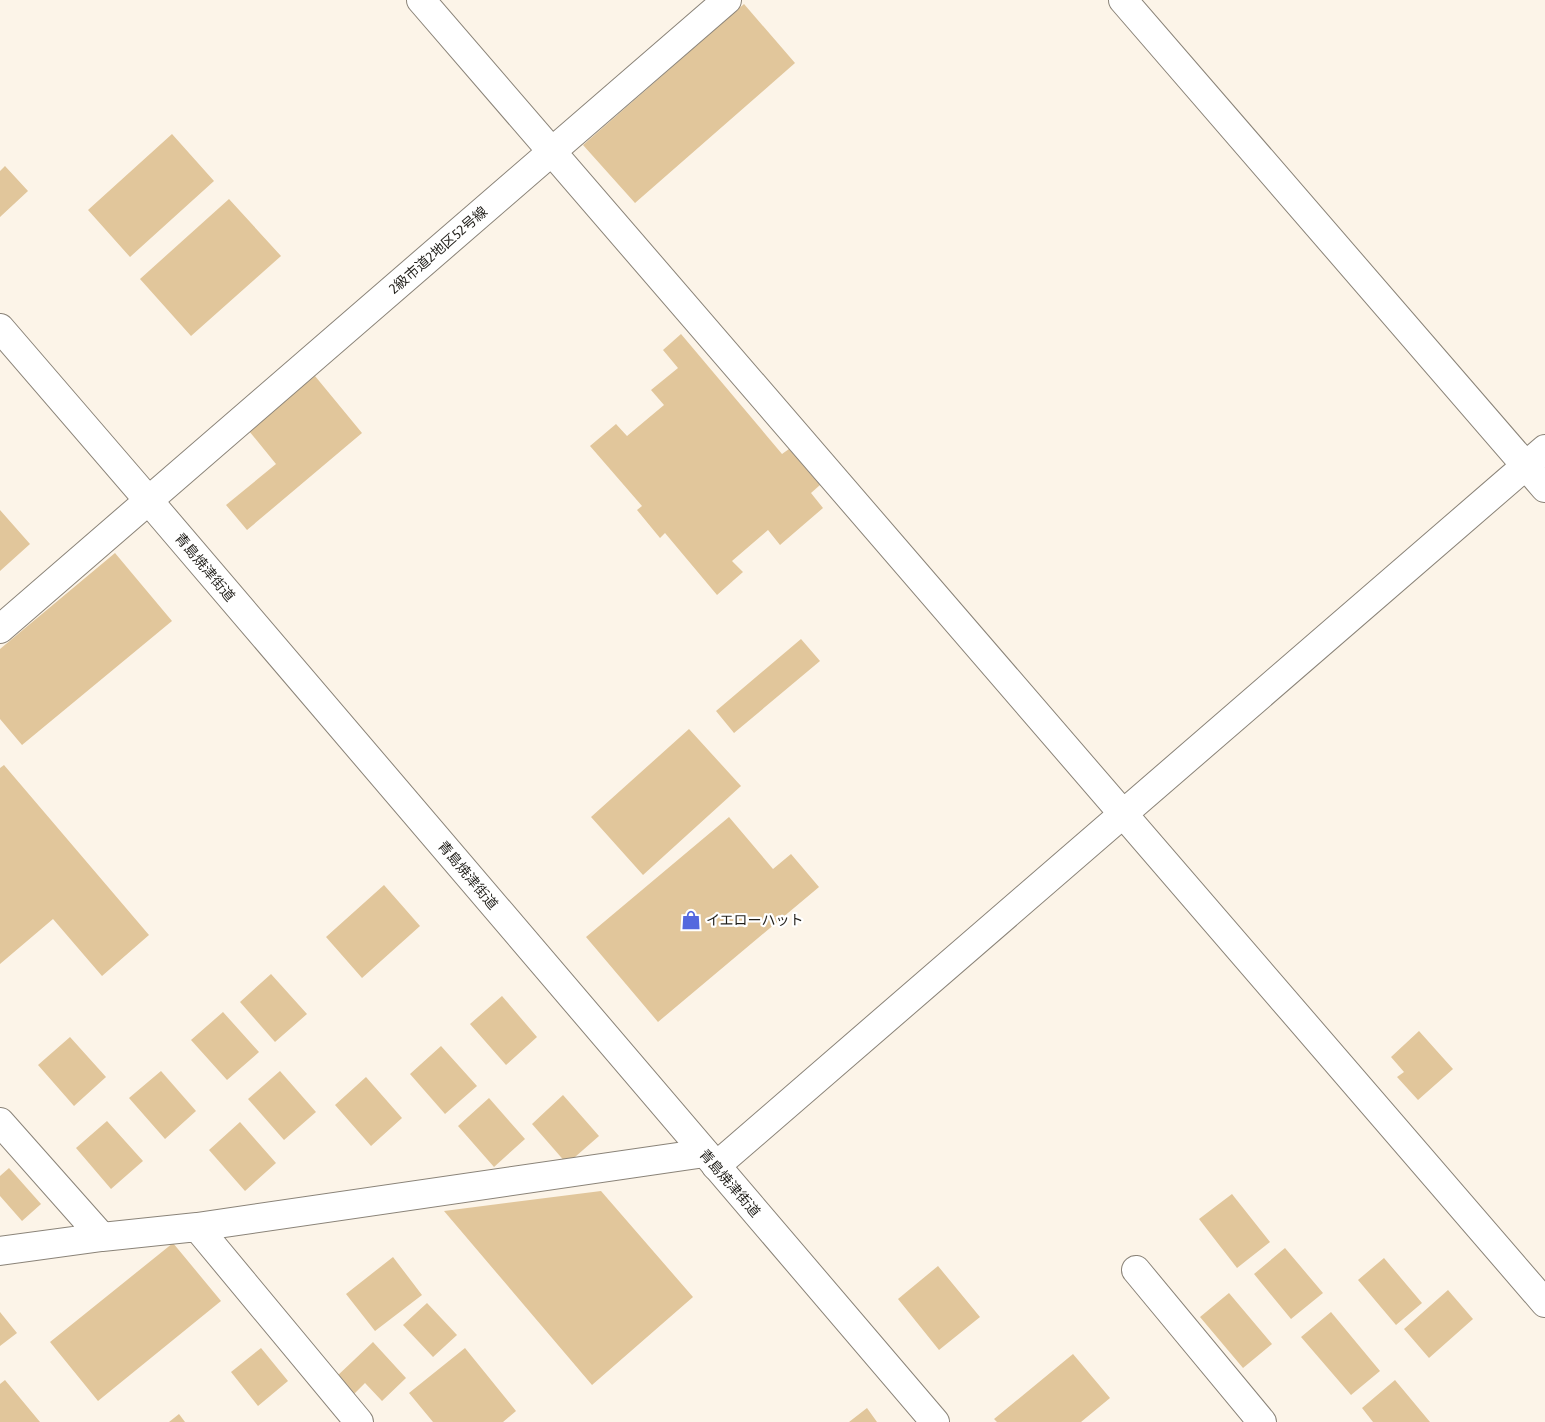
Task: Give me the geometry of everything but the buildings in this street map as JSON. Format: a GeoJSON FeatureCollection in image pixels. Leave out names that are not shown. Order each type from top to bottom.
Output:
{"type":"FeatureCollection","features":[{"type":"Feature","properties":{"kind":"street"},"geometry":{"type":"LineString","coordinates":[[421,0],[1545,1303]]}},
{"type":"Feature","properties":{"kind":"street","name":"2級市道2地区52号線"},"geometry":{"type":"LineString","coordinates":[[0,629],[727,0]]}},
{"type":"Feature","properties":{"kind":"street"},"geometry":{"type":"LineString","coordinates":[[1123,0],[1535,457],[1545,488]]}},
{"type":"Feature","properties":{"kind":"street","name":"青島焼津街道"},"geometry":{"type":"LineString","coordinates":[[0,328],[935,1422]]}},
{"type":"Feature","properties":{"kind":"street"},"geometry":{"type":"LineString","coordinates":[[0,1251],[711,1160],[1123,814],[1535,457]]}},
{"type":"Feature","properties":{"kind":"street"},"geometry":{"type":"LineString","coordinates":[[0,1122],[102,1237]]}},
{"type":"Feature","properties":{"kind":"street"},"geometry":{"type":"LineString","coordinates":[[197,1227],[359,1422]]}},
{"type":"Feature","properties":{"kind":"street"},"geometry":{"type":"LineString","coordinates":[[1136,1270],[1262,1422]]}},
{"type":"Feature","properties":{"kind":"place","name":"イエローハット"},"geometry":{"type":"Point","coordinates":[691,920]}}]}
